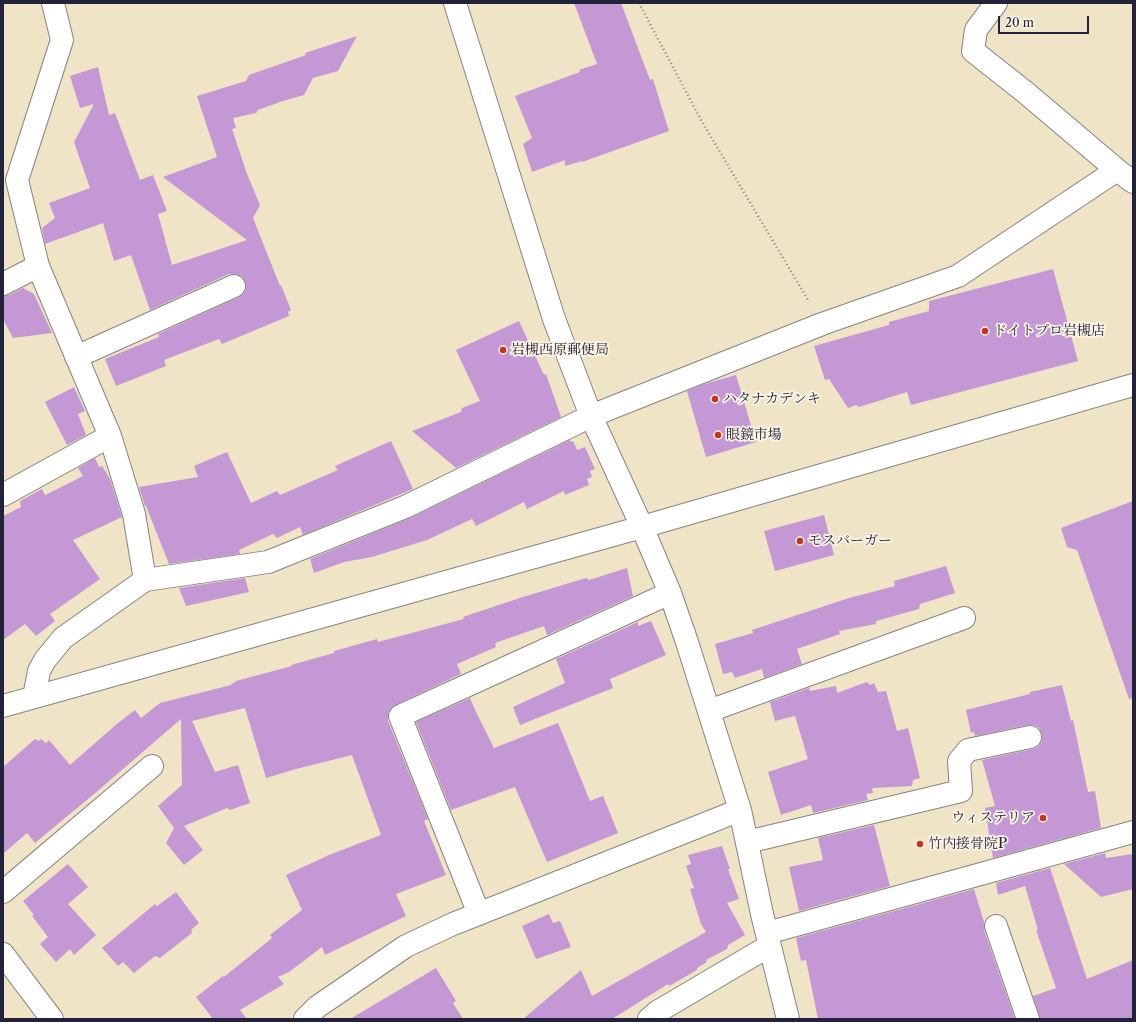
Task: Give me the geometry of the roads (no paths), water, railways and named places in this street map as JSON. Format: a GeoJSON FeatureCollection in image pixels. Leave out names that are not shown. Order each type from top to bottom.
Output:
{"type":"FeatureCollection","features":[{"type":"Feature","properties":{"kind":"street"},"geometry":{"type":"LineString","coordinates":[[53,3],[62,40],[18,180],[38,266],[110,436],[134,514],[145,580]]}},
{"type":"Feature","properties":{"kind":"street"},"geometry":{"type":"LineString","coordinates":[[455,3],[554,319],[591,416],[642,527],[670,593],[709,711],[740,810],[768,940],[788,1019]]}},
{"type":"Feature","properties":{"kind":"street"},"geometry":{"type":"LineString","coordinates":[[34,697],[39,671],[45,660],[63,638],[145,580],[268,562],[405,507],[591,416],[822,324],[958,276],[1125,176],[1025,92],[973,51],[976,30],[996,3]]}},
{"type":"Feature","properties":{"kind":"street"},"geometry":{"type":"LineString","coordinates":[[3,284],[38,266]]}},
{"type":"Feature","properties":{"kind":"street"},"geometry":{"type":"LineString","coordinates":[[76,357],[234,286]]}},
{"type":"Feature","properties":{"kind":"street"},"geometry":{"type":"LineString","coordinates":[[3,706],[642,527],[1133,385]]}},
{"type":"Feature","properties":{"kind":"street"},"geometry":{"type":"LineString","coordinates":[[3,495],[110,436]]}},
{"type":"Feature","properties":{"kind":"street"},"geometry":{"type":"LineString","coordinates":[[480,914],[400,716],[670,593]]}},
{"type":"Feature","properties":{"kind":"street"},"geometry":{"type":"LineString","coordinates":[[709,711],[964,618]]}},
{"type":"Feature","properties":{"kind":"street"},"geometry":{"type":"LineString","coordinates":[[747,842],[961,791],[959,761],[968,750],[1030,737]]}},
{"type":"Feature","properties":{"kind":"street"},"geometry":{"type":"LineString","coordinates":[[3,892],[152,766]]}},
{"type":"Feature","properties":{"kind":"street"},"geometry":{"type":"LineString","coordinates":[[305,1019],[317,1007],[406,946],[453,924],[740,810]]}},
{"type":"Feature","properties":{"kind":"street"},"geometry":{"type":"LineString","coordinates":[[649,1019],[657,1012],[768,940],[1133,832]]}},
{"type":"Feature","properties":{"kind":"street"},"geometry":{"type":"LineString","coordinates":[[996,926],[1028,1019]]}},
{"type":"Feature","properties":{"kind":"street"},"geometry":{"type":"LineString","coordinates":[[3,954],[52,1019]]}},
{"type":"Feature","properties":{"kind":"place","name":"ドイトプロ岩槻店"},"geometry":{"type":"Point","coordinates":[985,331]}},
{"type":"Feature","properties":{"kind":"place","name":"岩槻西原郵便局"},"geometry":{"type":"Point","coordinates":[503,350]}},
{"type":"Feature","properties":{"kind":"place","name":"ハタナカデンキ"},"geometry":{"type":"Point","coordinates":[715,399]}},
{"type":"Feature","properties":{"kind":"place","name":"眼鏡市場"},"geometry":{"type":"Point","coordinates":[718,435]}},
{"type":"Feature","properties":{"kind":"place","name":"モスバーガー"},"geometry":{"type":"Point","coordinates":[800,541]}},
{"type":"Feature","properties":{"kind":"place","name":"ウィステリア"},"geometry":{"type":"Point","coordinates":[1043,818]}},
{"type":"Feature","properties":{"kind":"place","name":"竹内接骨院P"},"geometry":{"type":"Point","coordinates":[920,844]}}]}
